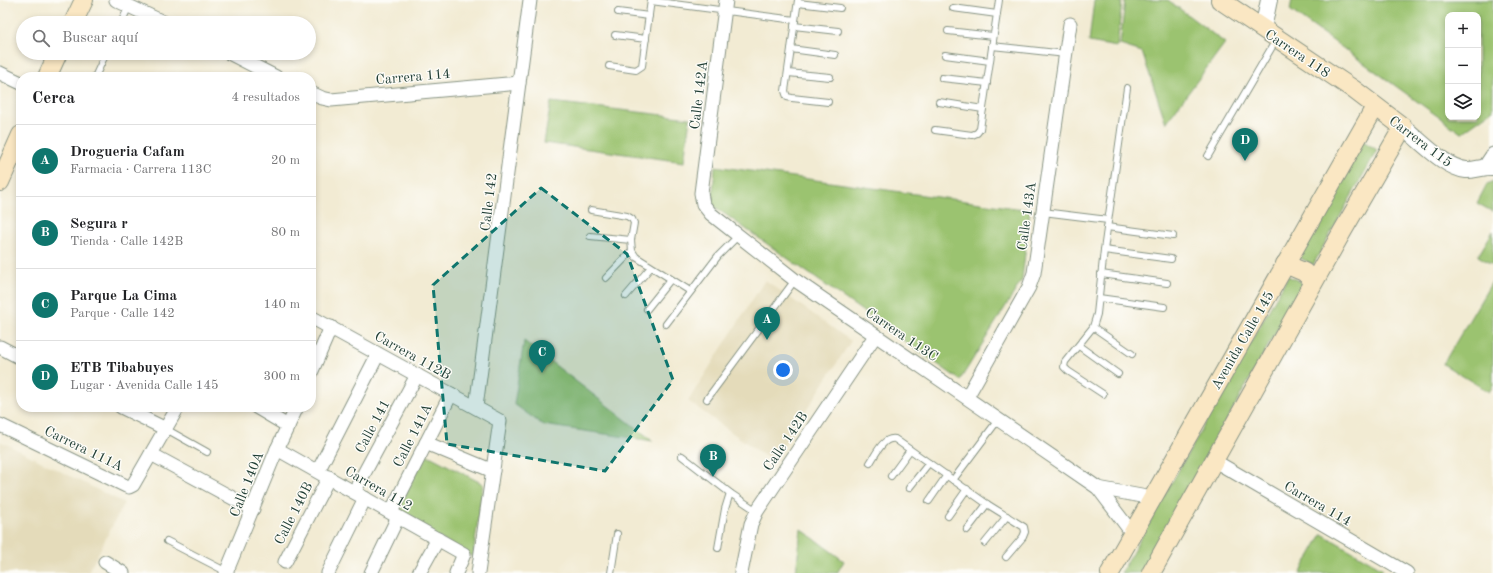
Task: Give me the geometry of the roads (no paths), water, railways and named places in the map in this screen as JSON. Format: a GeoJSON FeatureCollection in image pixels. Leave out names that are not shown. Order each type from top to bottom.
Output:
{"type":"FeatureCollection","features":[{"type":"Feature","properties":{"kind":"main road"},"geometry":{"type":"LineString","coordinates":[[76,16],[84,0]]}},
{"type":"Feature","properties":{"kind":"main road","name":"Carrera 118"},"geometry":{"type":"LineString","coordinates":[[1220,0],[1353,89],[1376,107]]}},
{"type":"Feature","properties":{"kind":"main road"},"geometry":{"type":"LineString","coordinates":[[49,72],[55,60]]}},
{"type":"Feature","properties":{"kind":"main road","name":"Carrera 115"},"geometry":{"type":"LineString","coordinates":[[1376,107],[1402,128]]}},
{"type":"Feature","properties":{"kind":"main road","name":"Avenida Calle 145"},"geometry":{"type":"LineString","coordinates":[[1110,573],[1285,264],[1376,107]]}},
{"type":"Feature","properties":{"kind":"main road"},"geometry":{"type":"LineString","coordinates":[[1151,573],[1213,460],[1402,128]]}},
{"type":"Feature","properties":{"kind":"main road"},"geometry":{"type":"LineString","coordinates":[[0,182],[16,157]]}},
{"type":"Feature","properties":{"kind":"main road"},"geometry":{"type":"LineString","coordinates":[[1285,264],[1304,272],[1314,281]]}},
{"type":"Feature","properties":{"kind":"street"},"geometry":{"type":"LineString","coordinates":[[116,0],[151,16]]}},
{"type":"Feature","properties":{"kind":"street","name":"Calle 142"},"geometry":{"type":"LineString","coordinates":[[476,408],[530,0]]}},
{"type":"Feature","properties":{"kind":"street"},"geometry":{"type":"LineString","coordinates":[[1270,0],[1270,34]]}},
{"type":"Feature","properties":{"kind":"street","name":"Calle 142A"},"geometry":{"type":"LineString","coordinates":[[701,193],[725,6]]}},
{"type":"Feature","properties":{"kind":"street","name":"Calle 143A"},"geometry":{"type":"LineString","coordinates":[[967,397],[1030,287],[1034,273],[1070,24]]}},
{"type":"Feature","properties":{"kind":"street"},"geometry":{"type":"LineString","coordinates":[[243,60],[266,72]]}},
{"type":"Feature","properties":{"kind":"street"},"geometry":{"type":"LineString","coordinates":[[0,73],[16,81]]}},
{"type":"Feature","properties":{"kind":"street","name":"Carrera 114"},"geometry":{"type":"LineString","coordinates":[[316,95],[331,100],[519,83]]}},
{"type":"Feature","properties":{"kind":"street","name":"Carrera 115"},"geometry":{"type":"LineString","coordinates":[[1402,128],[1443,161],[1455,168],[1473,170],[1490,162]]}},
{"type":"Feature","properties":{"kind":"street","name":"Carrera 113C"},"geometry":{"type":"LineString","coordinates":[[701,193],[703,204],[711,214],[795,280],[1098,488],[1132,533]]}},
{"type":"Feature","properties":{"kind":"street","name":"Carrera 112B"},"geometry":{"type":"LineString","coordinates":[[316,320],[500,421],[493,471]]}},
{"type":"Feature","properties":{"kind":"street"},"geometry":{"type":"LineString","coordinates":[[316,361],[330,327]]}},
{"type":"Feature","properties":{"kind":"street","name":"Calle 142B"},"geometry":{"type":"LineString","coordinates":[[741,573],[751,524],[757,511],[875,336]]}},
{"type":"Feature","properties":{"kind":"street"},"geometry":{"type":"LineString","coordinates":[[0,348],[16,356]]}},
{"type":"Feature","properties":{"kind":"street","name":"Calle 140B"},"geometry":{"type":"LineString","coordinates":[[285,562],[323,474],[378,354]]}},
{"type":"Feature","properties":{"kind":"street","name":"Calle 141"},"geometry":{"type":"LineString","coordinates":[[328,573],[360,495],[417,375]]}},
{"type":"Feature","properties":{"kind":"street","name":"Calle 141A"},"geometry":{"type":"LineString","coordinates":[[371,573],[426,443],[451,394]]}},
{"type":"Feature","properties":{"kind":"street"},"geometry":{"type":"LineString","coordinates":[[131,412],[166,429]]}},
{"type":"Feature","properties":{"kind":"street"},"geometry":{"type":"LineString","coordinates":[[175,412],[151,454],[253,509]]}},
{"type":"Feature","properties":{"kind":"street"},"geometry":{"type":"LineString","coordinates":[[264,412],[288,426]]}},
{"type":"Feature","properties":{"kind":"street","name":"Calle 140A"},"geometry":{"type":"LineString","coordinates":[[226,573],[294,412]]}},
{"type":"Feature","properties":{"kind":"street","name":"Carrera 111A"},"geometry":{"type":"LineString","coordinates":[[0,425],[129,487],[133,485],[151,454]]}},
{"type":"Feature","properties":{"kind":"street"},"geometry":{"type":"LineString","coordinates":[[426,443],[493,471],[478,573]]}},
{"type":"Feature","properties":{"kind":"street","name":"Carrera 112"},"geometry":{"type":"LineString","coordinates":[[277,449],[464,554],[456,573]]}},
{"type":"Feature","properties":{"kind":"street","name":"Carrera 114"},"geometry":{"type":"LineString","coordinates":[[1213,460],[1407,573]]}},
{"type":"Feature","properties":{"kind":"street","name":"Carrera 113C"},"geometry":{"type":"LineString","coordinates":[[1098,488],[1152,498]]}},
{"type":"Feature","properties":{"kind":"street"},"geometry":{"type":"LineString","coordinates":[[419,573],[438,539]]}},
{"type":"Feature","properties":{"kind":"street"},"geometry":{"type":"LineString","coordinates":[[105,562],[123,573]]}},
{"type":"Feature","properties":{"kind":"lane"},"geometry":{"type":"LineString","coordinates":[[935,130],[972,135],[977,133],[980,129],[998,0]]}},
{"type":"Feature","properties":{"kind":"lane"},"geometry":{"type":"LineString","coordinates":[[609,66],[636,70],[642,66],[651,1],[725,6],[795,23],[838,31]]}},
{"type":"Feature","properties":{"kind":"lane"},"geometry":{"type":"LineString","coordinates":[[828,102],[787,97],[786,91],[791,49],[798,2],[840,8]]}},
{"type":"Feature","properties":{"kind":"lane"},"geometry":{"type":"LineString","coordinates":[[127,16],[134,7]]}},
{"type":"Feature","properties":{"kind":"lane"},"geometry":{"type":"LineString","coordinates":[[953,8],[997,14]]}},
{"type":"Feature","properties":{"kind":"lane"},"geometry":{"type":"LineString","coordinates":[[618,12],[649,16]]}},
{"type":"Feature","properties":{"kind":"lane"},"geometry":{"type":"LineString","coordinates":[[948,31],[993,36]]}},
{"type":"Feature","properties":{"kind":"lane"},"geometry":{"type":"LineString","coordinates":[[1208,156],[1270,34]]}},
{"type":"Feature","properties":{"kind":"lane"},"geometry":{"type":"LineString","coordinates":[[615,35],[646,38]]}},
{"type":"Feature","properties":{"kind":"lane"},"geometry":{"type":"LineString","coordinates":[[992,46],[1066,54]]}},
{"type":"Feature","properties":{"kind":"lane"},"geometry":{"type":"LineString","coordinates":[[791,49],[835,55]]}},
{"type":"Feature","properties":{"kind":"lane"},"geometry":{"type":"LineString","coordinates":[[945,55],[990,61]]}},
{"type":"Feature","properties":{"kind":"lane"},"geometry":{"type":"LineString","coordinates":[[97,72],[103,60]]}},
{"type":"Feature","properties":{"kind":"lane"},"geometry":{"type":"LineString","coordinates":[[788,73],[830,77]]}},
{"type":"Feature","properties":{"kind":"lane"},"geometry":{"type":"LineString","coordinates":[[942,78],[987,83]]}},
{"type":"Feature","properties":{"kind":"lane"},"geometry":{"type":"LineString","coordinates":[[1103,394],[1068,371],[1064,366],[1065,362],[1093,327],[1097,314],[1107,227],[1127,88]]}},
{"type":"Feature","properties":{"kind":"lane"},"geometry":{"type":"LineString","coordinates":[[939,102],[983,109]]}},
{"type":"Feature","properties":{"kind":"lane"},"geometry":{"type":"LineString","coordinates":[[591,210],[627,216],[632,219],[634,223],[631,240],[632,251],[636,257],[690,291]]}},
{"type":"Feature","properties":{"kind":"lane"},"geometry":{"type":"LineString","coordinates":[[1042,212],[1108,220]]}},
{"type":"Feature","properties":{"kind":"lane"},"geometry":{"type":"LineString","coordinates":[[1107,227],[1174,236]]}},
{"type":"Feature","properties":{"kind":"lane"},"geometry":{"type":"LineString","coordinates":[[590,236],[631,240]]}},
{"type":"Feature","properties":{"kind":"lane"},"geometry":{"type":"LineString","coordinates":[[666,324],[718,256],[738,236]]}},
{"type":"Feature","properties":{"kind":"lane"},"geometry":{"type":"LineString","coordinates":[[1104,250],[1171,259]]}},
{"type":"Feature","properties":{"kind":"lane"},"geometry":{"type":"LineString","coordinates":[[606,278],[632,251]]}},
{"type":"Feature","properties":{"kind":"lane"},"geometry":{"type":"LineString","coordinates":[[626,296],[651,267]]}},
{"type":"Feature","properties":{"kind":"lane"},"geometry":{"type":"LineString","coordinates":[[1102,274],[1167,283]]}},
{"type":"Feature","properties":{"kind":"lane"},"geometry":{"type":"LineString","coordinates":[[647,309],[671,279]]}},
{"type":"Feature","properties":{"kind":"lane"},"geometry":{"type":"LineString","coordinates":[[707,399],[795,280]]}},
{"type":"Feature","properties":{"kind":"lane"},"geometry":{"type":"LineString","coordinates":[[1098,298],[1164,307]]}},
{"type":"Feature","properties":{"kind":"lane"},"geometry":{"type":"LineString","coordinates":[[1093,327],[1132,354]]}},
{"type":"Feature","properties":{"kind":"lane"},"geometry":{"type":"LineString","coordinates":[[1079,346],[1118,374]]}},
{"type":"Feature","properties":{"kind":"lane"},"geometry":{"type":"LineString","coordinates":[[953,480],[998,420]]}},
{"type":"Feature","properties":{"kind":"lane"},"geometry":{"type":"LineString","coordinates":[[166,429],[207,452]]}},
{"type":"Feature","properties":{"kind":"lane"},"geometry":{"type":"LineString","coordinates":[[870,463],[885,440],[890,438],[895,439],[987,504],[1024,527],[1025,532],[1023,537],[1006,556]]}},
{"type":"Feature","properties":{"kind":"lane"},"geometry":{"type":"LineString","coordinates":[[891,476],[910,450]]}},
{"type":"Feature","properties":{"kind":"lane"},"geometry":{"type":"LineString","coordinates":[[682,456],[757,511]]}},
{"type":"Feature","properties":{"kind":"lane"},"geometry":{"type":"LineString","coordinates":[[909,488],[929,463]]}},
{"type":"Feature","properties":{"kind":"lane"},"geometry":{"type":"LineString","coordinates":[[929,500],[947,476]]}},
{"type":"Feature","properties":{"kind":"lane"},"geometry":{"type":"LineString","coordinates":[[948,516],[967,489]]}},
{"type":"Feature","properties":{"kind":"lane"},"geometry":{"type":"LineString","coordinates":[[718,548],[725,509],[730,492]]}},
{"type":"Feature","properties":{"kind":"lane"},"geometry":{"type":"LineString","coordinates":[[967,530],[987,504]]}},
{"type":"Feature","properties":{"kind":"lane"},"geometry":{"type":"LineString","coordinates":[[985,542],[1007,516]]}},
{"type":"Feature","properties":{"kind":"lane"},"geometry":{"type":"LineString","coordinates":[[612,573],[617,534]]}},
{"type":"Feature","properties":{"kind":"lane"},"geometry":{"type":"LineString","coordinates":[[167,541],[226,573]]}},
{"type":"Feature","properties":{"kind":"place","name":"ETB Tibabuyes"},"geometry":{"type":"Point","coordinates":[1245,161]}},
{"type":"Feature","properties":{"kind":"place","name":"Drogueria Cafam"},"geometry":{"type":"Point","coordinates":[767,340]}},
{"type":"Feature","properties":{"kind":"place","name":"Parque La Cima"},"geometry":{"type":"Point","coordinates":[542,373]}},
{"type":"Feature","properties":{"kind":"place","name":"Segura r"},"geometry":{"type":"Point","coordinates":[713,477]}}]}
